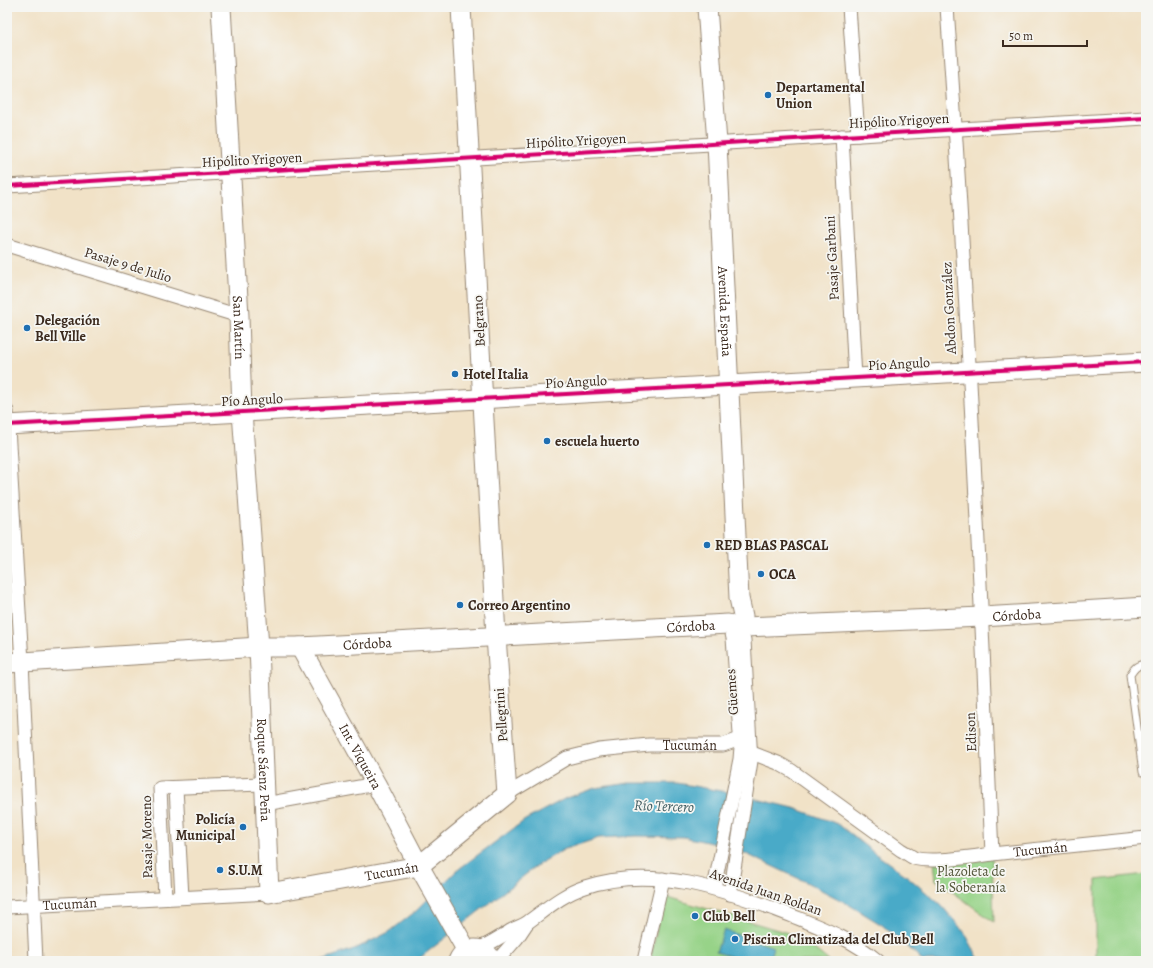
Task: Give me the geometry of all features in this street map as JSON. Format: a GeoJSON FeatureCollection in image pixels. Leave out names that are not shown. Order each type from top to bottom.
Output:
{"type":"FeatureCollection","features":[{"type":"Feature","properties":{"kind":"street","name":"San Martín"},"geometry":{"type":"LineString","coordinates":[[221,7],[232,172],[242,412],[259,647]]}},
{"type":"Feature","properties":{"kind":"street","name":"Belgrano"},"geometry":{"type":"LineString","coordinates":[[461,7],[496,636]]}},
{"type":"Feature","properties":{"kind":"street","name":"Avenida España"},"geometry":{"type":"LineString","coordinates":[[696,7],[711,144]]}},
{"type":"Feature","properties":{"kind":"street","name":"Avenida España"},"geometry":{"type":"LineString","coordinates":[[707,7],[711,144],[737,623]]}},
{"type":"Feature","properties":{"kind":"street"},"geometry":{"type":"LineString","coordinates":[[849,7],[858,135]]}},
{"type":"Feature","properties":{"kind":"street","name":"Abdon González"},"geometry":{"type":"LineString","coordinates":[[947,7],[982,612]]}},
{"type":"Feature","properties":{"kind":"street","name":"Hipólito Yrigoyen"},"geometry":{"type":"LineString","coordinates":[[7,186],[1146,118]]}},
{"type":"Feature","properties":{"kind":"street","name":"Pasaje Garbani"},"geometry":{"type":"LineString","coordinates":[[842,136],[855,378]]}},
{"type":"Feature","properties":{"kind":"street","name":"Pasaje 9 de Julio"},"geometry":{"type":"LineString","coordinates":[[7,245],[239,316]]}},
{"type":"Feature","properties":{"kind":"street","name":"Pío Angulo"},"geometry":{"type":"LineString","coordinates":[[7,420],[242,412],[1146,362]]}},
{"type":"Feature","properties":{"kind":"street"},"geometry":{"type":"LineString","coordinates":[[7,420],[14,663],[34,906],[36,961]]}},
{"type":"Feature","properties":{"kind":"street","name":"Córdoba"},"geometry":{"type":"LineString","coordinates":[[982,612],[1146,599]]}},
{"type":"Feature","properties":{"kind":"street","name":"Córdoba"},"geometry":{"type":"LineString","coordinates":[[14,663],[259,647],[300,647],[737,623],[758,619],[1146,607]]}},
{"type":"Feature","properties":{"kind":"street","name":"Edison"},"geometry":{"type":"LineString","coordinates":[[982,612],[992,854]]}},
{"type":"Feature","properties":{"kind":"street","name":"Güemes"},"geometry":{"type":"LineString","coordinates":[[737,623],[744,640],[744,747]]}},
{"type":"Feature","properties":{"kind":"street","name":"Güemes"},"geometry":{"type":"LineString","coordinates":[[737,623],[733,638],[744,747]]}},
{"type":"Feature","properties":{"kind":"street","name":"Pellegrini"},"geometry":{"type":"LineString","coordinates":[[496,636],[507,794]]}},
{"type":"Feature","properties":{"kind":"street","name":"Roque Sáenz Peña"},"geometry":{"type":"LineString","coordinates":[[259,647],[269,892]]}},
{"type":"Feature","properties":{"kind":"street","name":"Int. Viqueira"},"geometry":{"type":"LineString","coordinates":[[300,647],[376,784],[419,866],[471,952]]}},
{"type":"Feature","properties":{"kind":"street","name":"Tucumán"},"geometry":{"type":"LineString","coordinates":[[7,907],[269,892],[419,866],[507,794],[567,758],[599,750],[649,745],[723,745],[744,747],[792,771],[914,858],[925,860],[974,857],[1146,838]]}},
{"type":"Feature","properties":{"kind":"street"},"geometry":{"type":"LineString","coordinates":[[714,888],[740,759],[744,747]]}},
{"type":"Feature","properties":{"kind":"street"},"geometry":{"type":"LineString","coordinates":[[730,894],[744,747]]}},
{"type":"Feature","properties":{"kind":"street","name":"Pasaje Moreno"},"geometry":{"type":"LineString","coordinates":[[165,898],[160,788],[264,784]]}},
{"type":"Feature","properties":{"kind":"street"},"geometry":{"type":"LineString","coordinates":[[265,804],[376,784]]}},
{"type":"Feature","properties":{"kind":"street"},"geometry":{"type":"LineString","coordinates":[[176,788],[182,897]]}},
{"type":"Feature","properties":{"kind":"street","name":"Avenida Juan Roldan"},"geometry":{"type":"LineString","coordinates":[[471,952],[492,943],[512,930],[527,923],[558,900],[583,887],[607,881],[628,879],[663,879],[714,888],[761,904],[835,933],[860,947],[878,961]]}},
{"type":"Feature","properties":{"kind":"street"},"geometry":{"type":"LineString","coordinates":[[644,961],[663,879]]}},
{"type":"Feature","properties":{"kind":"street","name":"Avenida Juan Roldan"},"geometry":{"type":"LineString","coordinates":[[497,961],[517,938],[527,923]]}},
{"type":"Feature","properties":{"kind":"lane"},"geometry":{"type":"LineString","coordinates":[[1143,772],[1130,675],[1134,667],[1146,664]]}},
{"type":"Feature","properties":{"kind":"green space","name":"Plazoleta de la Soberanía"},"geometry":{"type":"Polygon","coordinates":[[[992,854],[994,922],[936,880],[934,862],[992,854]]]}},
{"type":"Feature","properties":{"kind":"green space"},"geometry":{"type":"Polygon","coordinates":[[[1146,874],[1146,961],[1096,961],[1096,880],[1146,874]]]}},
{"type":"Feature","properties":{"kind":"green space","name":"Club Bell"},"geometry":{"type":"Polygon","coordinates":[[[664,896],[798,936],[829,961],[650,961],[664,896]]]}},
{"type":"Feature","properties":{"kind":"water","name":"Río Tercero"},"geometry":{"type":"Polygon","coordinates":[[[629,783],[677,783],[727,792],[794,808],[838,824],[873,852],[907,876],[941,905],[965,933],[980,961],[922,961],[882,925],[846,903],[806,882],[742,852],[725,846],[684,837],[636,836],[599,838],[565,849],[539,864],[416,961],[319,961],[357,948],[389,932],[416,911],[456,871],[525,820],[566,798],[595,788],[629,783]]]}},
{"type":"Feature","properties":{"kind":"water","name":"Piscina Climatizada del Club Bell"},"geometry":{"type":"Polygon","coordinates":[[[724,930],[773,947],[769,961],[746,961],[716,952],[724,930]]]}},
{"type":"Feature","properties":{"kind":"cycle path"},"geometry":{"type":"LineString","coordinates":[[7,186],[1146,118]]}},
{"type":"Feature","properties":{"kind":"cycle path"},"geometry":{"type":"LineString","coordinates":[[7,425],[1146,362]]}},
{"type":"Feature","properties":{"kind":"place","name":"Departamental Union"},"geometry":{"type":"Point","coordinates":[768,95]}},
{"type":"Feature","properties":{"kind":"place","name":"Delegación Bell Ville"},"geometry":{"type":"Point","coordinates":[27,328]}},
{"type":"Feature","properties":{"kind":"place","name":"Hotel Italia"},"geometry":{"type":"Point","coordinates":[455,374]}},
{"type":"Feature","properties":{"kind":"place","name":"escuela huerto"},"geometry":{"type":"Point","coordinates":[547,441]}},
{"type":"Feature","properties":{"kind":"place","name":"RED BLAS PASCAL"},"geometry":{"type":"Point","coordinates":[707,545]}},
{"type":"Feature","properties":{"kind":"place","name":"OCA"},"geometry":{"type":"Point","coordinates":[761,574]}},
{"type":"Feature","properties":{"kind":"place","name":"Correo Argentino"},"geometry":{"type":"Point","coordinates":[460,605]}},
{"type":"Feature","properties":{"kind":"place","name":"Policía Municipal"},"geometry":{"type":"Point","coordinates":[243,827]}},
{"type":"Feature","properties":{"kind":"place","name":"S.U.M"},"geometry":{"type":"Point","coordinates":[220,870]}},
{"type":"Feature","properties":{"kind":"place","name":"Club Bell"},"geometry":{"type":"Point","coordinates":[695,916]}},
{"type":"Feature","properties":{"kind":"place","name":"Piscina Climatizada del Club Bell"},"geometry":{"type":"Point","coordinates":[735,939]}}]}
